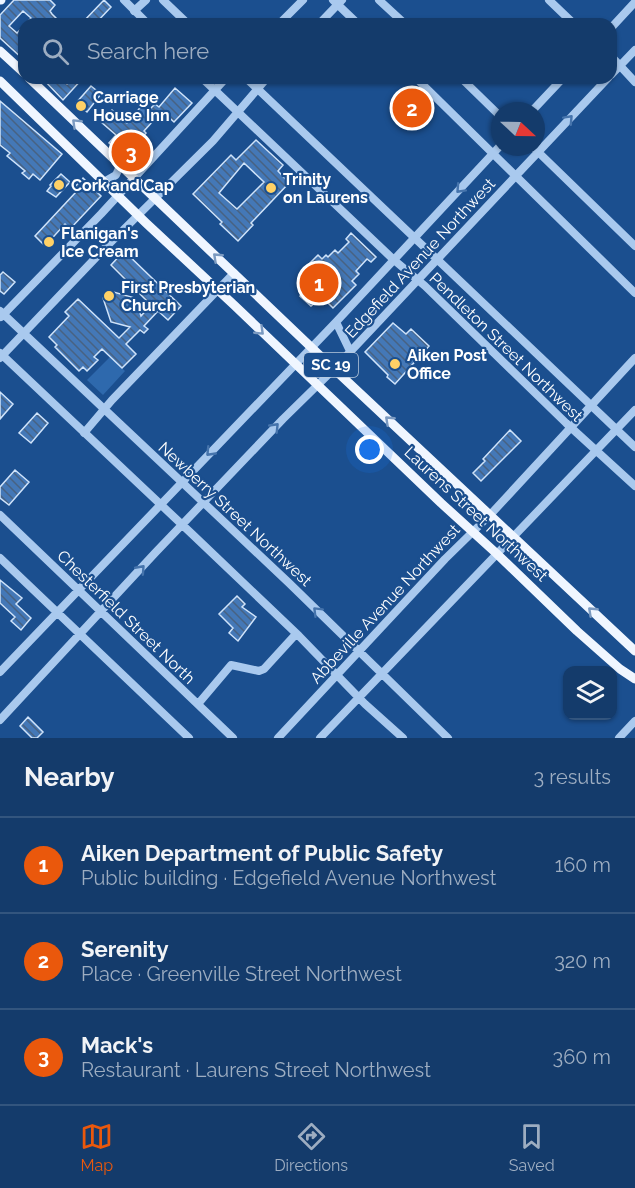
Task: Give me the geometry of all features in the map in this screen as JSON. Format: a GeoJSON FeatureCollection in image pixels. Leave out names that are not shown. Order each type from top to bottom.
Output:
{"type":"FeatureCollection","features":[{"type":"Feature","properties":{"kind":"main road"},"geometry":{"type":"LineString","coordinates":[[0,51],[18,68]]}},
{"type":"Feature","properties":{"kind":"main road","name":"Laurens Street Northwest"},"geometry":{"type":"LineString","coordinates":[[1,83],[577,631],[620,669],[635,679]]}},
{"type":"Feature","properties":{"kind":"main road","name":"Laurens Street Northwest"},"geometry":{"type":"LineString","coordinates":[[35,84],[334,369],[635,651]]}},
{"type":"Feature","properties":{"kind":"street"},"geometry":{"type":"LineString","coordinates":[[124,0],[142,18]]}},
{"type":"Feature","properties":{"kind":"street"},"geometry":{"type":"LineString","coordinates":[[134,10],[146,0]]}},
{"type":"Feature","properties":{"kind":"street"},"geometry":{"type":"LineString","coordinates":[[163,0],[182,18]]}},
{"type":"Feature","properties":{"kind":"street"},"geometry":{"type":"LineString","coordinates":[[285,18],[303,0]]}},
{"type":"Feature","properties":{"kind":"street"},"geometry":{"type":"LineString","coordinates":[[379,0],[398,18]]}},
{"type":"Feature","properties":{"kind":"street"},"geometry":{"type":"LineString","coordinates":[[549,0],[568,18]]}},
{"type":"Feature","properties":{"kind":"street"},"geometry":{"type":"LineString","coordinates":[[324,18],[337,2],[352,18]]}},
{"type":"Feature","properties":{"kind":"street"},"geometry":{"type":"LineString","coordinates":[[617,22],[635,3]]}},
{"type":"Feature","properties":{"kind":"street","name":"Edgefield Avenue Northwest"},"geometry":{"type":"LineString","coordinates":[[617,69],[635,50]]}},
{"type":"Feature","properties":{"kind":"street"},"geometry":{"type":"LineString","coordinates":[[617,63],[635,82]]}},
{"type":"Feature","properties":{"kind":"street","name":"Pendleton Street Northwest"},"geometry":{"type":"LineString","coordinates":[[208,84],[635,486]]}},
{"type":"Feature","properties":{"kind":"street"},"geometry":{"type":"LineString","coordinates":[[1,315],[118,195],[220,84]]}},
{"type":"Feature","properties":{"kind":"street","name":"Pendleton Street Northwest"},"geometry":{"type":"LineString","coordinates":[[253,84],[635,447]]}},
{"type":"Feature","properties":{"kind":"street"},"geometry":{"type":"LineString","coordinates":[[262,84],[213,141],[1,356],[403,738]]}},
{"type":"Feature","properties":{"kind":"street"},"geometry":{"type":"LineString","coordinates":[[422,84],[491,150]]}},
{"type":"Feature","properties":{"kind":"street"},"geometry":{"type":"LineString","coordinates":[[467,84],[491,108]]}},
{"type":"Feature","properties":{"kind":"street"},"geometry":{"type":"LineString","coordinates":[[540,102],[557,84]]}},
{"type":"Feature","properties":{"kind":"street","name":"Edgefield Avenue Northwest"},"geometry":{"type":"LineString","coordinates":[[545,140],[603,84]]}},
{"type":"Feature","properties":{"kind":"street","name":"Edgefield Avenue Northwest"},"geometry":{"type":"LineString","coordinates":[[0,672],[336,322],[491,156]]}},
{"type":"Feature","properties":{"kind":"street"},"geometry":{"type":"LineString","coordinates":[[497,156],[635,293]]}},
{"type":"Feature","properties":{"kind":"street","name":"Edgefield Avenue Northwest"},"geometry":{"type":"LineString","coordinates":[[0,720],[275,427],[438,260],[517,175],[531,156]]}},
{"type":"Feature","properties":{"kind":"street"},"geometry":{"type":"LineString","coordinates":[[543,156],[635,246]]}},
{"type":"Feature","properties":{"kind":"street"},"geometry":{"type":"LineString","coordinates":[[105,182],[116,175],[120,166]]}},
{"type":"Feature","properties":{"kind":"street"},"geometry":{"type":"LineString","coordinates":[[84,433],[234,273]]}},
{"type":"Feature","properties":{"kind":"street","name":"Newberry Street Northwest"},"geometry":{"type":"LineString","coordinates":[[1,315],[24,333],[105,409],[360,651],[448,738]]}},
{"type":"Feature","properties":{"kind":"street"},"geometry":{"type":"LineString","coordinates":[[336,322],[351,351]]}},
{"type":"Feature","properties":{"kind":"street","name":"Abbeville Avenue Northwest"},"geometry":{"type":"LineString","coordinates":[[278,738],[472,531],[490,515],[635,358]]}},
{"type":"Feature","properties":{"kind":"street"},"geometry":{"type":"LineString","coordinates":[[320,738],[635,410]]}},
{"type":"Feature","properties":{"kind":"street","name":"Chesterfield Street North"},"geometry":{"type":"LineString","coordinates":[[0,515],[233,738]]}},
{"type":"Feature","properties":{"kind":"street"},"geometry":{"type":"LineString","coordinates":[[0,558],[189,738]]}},
{"type":"Feature","properties":{"kind":"street"},"geometry":{"type":"LineString","coordinates":[[198,704],[231,665],[259,671],[264,669],[296,634]]}},
{"type":"Feature","properties":{"kind":"street","name":"Laurens Street Northwest"},"geometry":{"type":"LineString","coordinates":[[620,669],[635,685]]}},
{"type":"Feature","properties":{"kind":"street"},"geometry":{"type":"LineString","coordinates":[[619,738],[635,721]]}},
{"type":"Feature","properties":{"kind":"shaded area"},"geometry":{"type":"Polygon","coordinates":[[[110,357],[125,371],[103,395],[87,380],[110,357]]]}},
{"type":"Feature","properties":{"kind":"building"},"geometry":{"type":"Polygon","coordinates":[[[14,0],[50,0],[55,5],[50,11],[56,18],[31,18],[23,11],[9,26],[18,32],[18,54],[0,38],[0,15],[14,0]]]}},
{"type":"Feature","properties":{"kind":"building"},"geometry":{"type":"Polygon","coordinates":[[[104,0],[111,7],[101,18],[87,18],[104,0]]]}},
{"type":"Feature","properties":{"kind":"building"},"geometry":{"type":"Polygon","coordinates":[[[48,84],[78,84],[63,100],[48,84]]]}},
{"type":"Feature","properties":{"kind":"building"},"geometry":{"type":"Polygon","coordinates":[[[91,86],[101,94],[87,112],[76,103],[91,86]]]}},
{"type":"Feature","properties":{"kind":"building"},"geometry":{"type":"Polygon","coordinates":[[[175,88],[192,103],[174,122],[162,111],[144,131],[146,133],[142,138],[145,140],[137,149],[141,152],[132,163],[109,143],[116,135],[101,122],[112,110],[127,123],[144,103],[150,109],[155,104],[159,107],[175,88]]]}},
{"type":"Feature","properties":{"kind":"building"},"geometry":{"type":"Polygon","coordinates":[[[410,97],[415,98],[420,105],[408,117],[402,110],[410,97]]]}},
{"type":"Feature","properties":{"kind":"building"},"geometry":{"type":"Polygon","coordinates":[[[0,101],[62,154],[40,180],[33,174],[29,179],[22,173],[25,171],[7,156],[10,153],[0,145],[0,101]]]}},
{"type":"Feature","properties":{"kind":"building","name":"Trinity on Laurens"},"geometry":{"type":"Polygon","coordinates":[[[256,140],[283,165],[278,171],[289,183],[251,223],[253,225],[238,241],[193,194],[231,155],[236,160],[256,140]],[[244,163],[219,193],[237,209],[264,182],[244,163]]]}},
{"type":"Feature","properties":{"kind":"building"},"geometry":{"type":"Polygon","coordinates":[[[61,174],[70,182],[56,197],[47,191],[61,174]]]}},
{"type":"Feature","properties":{"kind":"building"},"geometry":{"type":"Polygon","coordinates":[[[83,178],[101,196],[70,229],[65,224],[45,246],[35,236],[76,192],[73,189],[83,178]]]}},
{"type":"Feature","properties":{"kind":"building"},"geometry":{"type":"Polygon","coordinates":[[[351,233],[376,257],[371,262],[367,259],[356,271],[359,274],[352,281],[356,285],[333,308],[326,301],[322,304],[319,300],[311,306],[300,296],[309,282],[304,278],[309,272],[305,268],[318,255],[322,259],[335,250],[338,253],[349,242],[346,239],[351,233]]]}},
{"type":"Feature","properties":{"kind":"building"},"geometry":{"type":"Polygon","coordinates":[[[124,251],[181,306],[168,320],[158,311],[144,326],[148,329],[144,333],[140,330],[126,344],[136,354],[122,368],[102,349],[94,357],[98,360],[87,371],[83,367],[79,371],[55,347],[57,345],[49,337],[69,316],[65,312],[78,299],[119,338],[130,327],[111,322],[103,298],[110,291],[135,298],[141,316],[151,305],[111,265],[124,251]]]}},
{"type":"Feature","properties":{"kind":"building"},"geometry":{"type":"Polygon","coordinates":[[[3,272],[15,282],[4,294],[0,291],[0,275],[3,272]]]}},
{"type":"Feature","properties":{"kind":"building","name":"Aiken Post Office"},"geometry":{"type":"Polygon","coordinates":[[[393,323],[406,334],[411,329],[429,346],[395,384],[365,352],[393,323]]]}},
{"type":"Feature","properties":{"kind":"building"},"geometry":{"type":"Polygon","coordinates":[[[0,392],[13,404],[0,419],[0,392]]]}},
{"type":"Feature","properties":{"kind":"building"},"geometry":{"type":"Polygon","coordinates":[[[37,413],[48,423],[31,443],[19,433],[37,413]]]}},
{"type":"Feature","properties":{"kind":"building"},"geometry":{"type":"Polygon","coordinates":[[[510,430],[521,441],[481,481],[473,473],[510,430]]]}},
{"type":"Feature","properties":{"kind":"building"},"geometry":{"type":"Polygon","coordinates":[[[15,470],[29,482],[9,505],[0,498],[0,487],[15,470]]]}},
{"type":"Feature","properties":{"kind":"building"},"geometry":{"type":"Polygon","coordinates":[[[0,580],[22,598],[16,604],[31,618],[21,630],[11,621],[15,617],[0,603],[0,580]]]}},
{"type":"Feature","properties":{"kind":"building"},"geometry":{"type":"Polygon","coordinates":[[[237,596],[245,604],[242,607],[256,617],[238,641],[229,633],[233,628],[219,614],[237,596]]]}},
{"type":"Feature","properties":{"kind":"building"},"geometry":{"type":"Polygon","coordinates":[[[28,717],[43,732],[37,738],[32,738],[20,726],[28,717]]]}},
{"type":"Feature","properties":{"kind":"place","name":"Carriage House Inn"},"geometry":{"type":"Point","coordinates":[81,106]}},
{"type":"Feature","properties":{"kind":"place","name":"Serenity"},"geometry":{"type":"Point","coordinates":[412,108]}},
{"type":"Feature","properties":{"kind":"place","name":"Mack's"},"geometry":{"type":"Point","coordinates":[131,152]}},
{"type":"Feature","properties":{"kind":"place","name":"Cork and Cap"},"geometry":{"type":"Point","coordinates":[59,185]}},
{"type":"Feature","properties":{"kind":"place","name":"Trinity on Laurens"},"geometry":{"type":"Point","coordinates":[271,188]}},
{"type":"Feature","properties":{"kind":"place","name":"Flanigan's Ice Cream"},"geometry":{"type":"Point","coordinates":[49,242]}},
{"type":"Feature","properties":{"kind":"place","name":"Aiken Department of Public Safety"},"geometry":{"type":"Point","coordinates":[319,283]}},
{"type":"Feature","properties":{"kind":"place","name":"First Presbyterian Church"},"geometry":{"type":"Point","coordinates":[109,296]}},
{"type":"Feature","properties":{"kind":"place","name":"Aiken Post Office"},"geometry":{"type":"Point","coordinates":[395,364]}}]}
